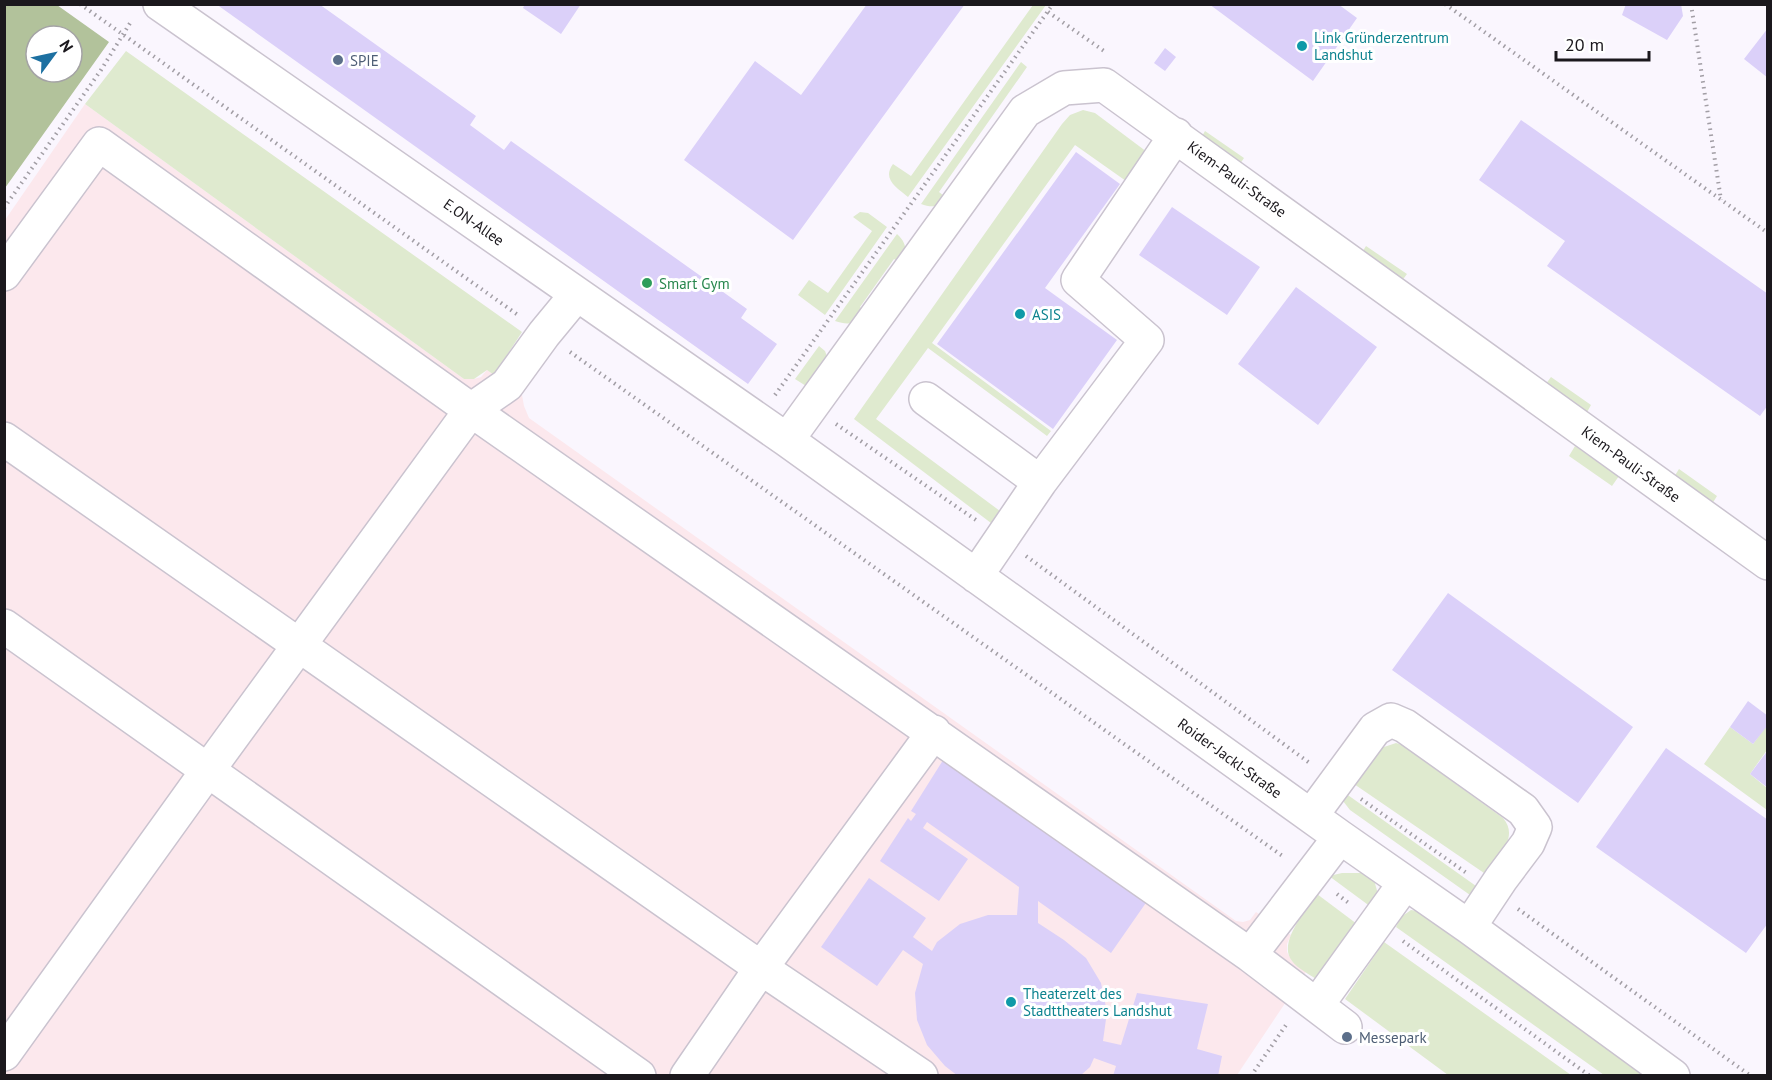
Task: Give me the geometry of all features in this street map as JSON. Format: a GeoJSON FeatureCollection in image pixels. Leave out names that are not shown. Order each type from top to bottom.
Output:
{"type":"FeatureCollection","features":[{"type":"Feature","properties":{"kind":"street","name":"E.ON-Allee"},"geometry":{"type":"LineString","coordinates":[[148,10],[577,294],[787,440]]}},
{"type":"Feature","properties":{"kind":"street","name":"Kiem-Pauli-Straße"},"geometry":{"type":"LineString","coordinates":[[787,440],[1025,111],[1064,88],[1104,85],[1767,563]]}},
{"type":"Feature","properties":{"kind":"street"},"geometry":{"type":"LineString","coordinates":[[976,576],[1040,482],[1147,340],[1078,280],[1176,135]]}},
{"type":"Feature","properties":{"kind":"street"},"geometry":{"type":"LineString","coordinates":[[4,274],[99,144],[471,410],[1250,955],[1345,1027]]}},
{"type":"Feature","properties":{"kind":"street"},"geometry":{"type":"LineString","coordinates":[[4,1054],[471,410],[507,384],[577,294]]}},
{"type":"Feature","properties":{"kind":"street"},"geometry":{"type":"LineString","coordinates":[[926,399],[1040,482]]}},
{"type":"Feature","properties":{"kind":"street"},"geometry":{"type":"LineString","coordinates":[[4,439],[761,968],[921,1076]]}},
{"type":"Feature","properties":{"kind":"street","name":"Roider-Jackl-Straße"},"geometry":{"type":"LineString","coordinates":[[787,440],[1469,927],[1673,1076]]}},
{"type":"Feature","properties":{"kind":"street"},"geometry":{"type":"LineString","coordinates":[[4,626],[639,1076]]}},
{"type":"Feature","properties":{"kind":"street"},"geometry":{"type":"LineString","coordinates":[[1311,816],[1375,729],[1391,720],[1405,726],[1522,810],[1535,827],[1528,843],[1469,927]]}},
{"type":"Feature","properties":{"kind":"street"},"geometry":{"type":"LineString","coordinates":[[687,1076],[761,968],[934,732]]}},
{"type":"Feature","properties":{"kind":"street"},"geometry":{"type":"LineString","coordinates":[[1250,955],[1340,837]]}},
{"type":"Feature","properties":{"kind":"street"},"geometry":{"type":"LineString","coordinates":[[1311,1000],[1377,923],[1405,883]]}},
{"type":"Feature","properties":{"kind":"path"},"geometry":{"type":"LineString","coordinates":[[81,4],[1590,1076]]}},
{"type":"Feature","properties":{"kind":"path"},"geometry":{"type":"LineString","coordinates":[[758,420],[1053,4]]}},
{"type":"Feature","properties":{"kind":"path"},"geometry":{"type":"LineString","coordinates":[[1445,4],[1767,233]]}},
{"type":"Feature","properties":{"kind":"path"},"geometry":{"type":"LineString","coordinates":[[1691,4],[1721,201]]}},
{"type":"Feature","properties":{"kind":"path"},"geometry":{"type":"LineString","coordinates":[[4,208],[124,35],[148,10]]}},
{"type":"Feature","properties":{"kind":"path"},"geometry":{"type":"LineString","coordinates":[[812,406],[861,443],[1001,537],[1337,783],[1750,1076]]}},
{"type":"Feature","properties":{"kind":"path"},"geometry":{"type":"LineString","coordinates":[[1251,1076],[1311,1000]]}},
{"type":"Feature","properties":{"kind":"shaded area"},"geometry":{"type":"Polygon","coordinates":[[[85,104],[464,379],[481,377],[487,370],[522,395],[529,418],[1236,921],[1250,920],[1256,912],[1291,935],[1287,944],[1287,952],[1292,961],[1306,972],[1237,1075],[5,1076],[5,220],[85,104]]]}},
{"type":"Feature","properties":{"kind":"green space"},"geometry":{"type":"Polygon","coordinates":[[[5,4],[57,5],[84,24],[24,24],[24,84],[79,84],[5,188],[5,4]]]}},
{"type":"Feature","properties":{"kind":"green space"},"geometry":{"type":"Polygon","coordinates":[[[1033,5],[1046,5],[908,197],[895,186],[890,178],[890,169],[893,164],[911,176],[1033,5]]]}},
{"type":"Feature","properties":{"kind":"green space"},"geometry":{"type":"Polygon","coordinates":[[[84,24],[109,42],[84,77],[84,24]]]}},
{"type":"Feature","properties":{"kind":"green space"},"geometry":{"type":"Polygon","coordinates":[[[126,51],[522,332],[494,375],[487,370],[474,379],[464,379],[85,104],[126,51]]]}},
{"type":"Feature","properties":{"kind":"green space"},"geometry":{"type":"Polygon","coordinates":[[[1021,62],[1027,67],[939,192],[948,199],[935,206],[921,204],[1021,62]]]}},
{"type":"Feature","properties":{"kind":"green space"},"geometry":{"type":"Polygon","coordinates":[[[1083,110],[1095,113],[1147,152],[1126,181],[1075,145],[932,343],[1051,431],[1047,436],[928,348],[876,419],[1000,511],[991,523],[854,419],[1062,124],[1070,115],[1083,110]]]}},
{"type":"Feature","properties":{"kind":"green space"},"geometry":{"type":"Polygon","coordinates":[[[1205,131],[1244,158],[1238,167],[1200,140],[1205,131]]]}},
{"type":"Feature","properties":{"kind":"green space"},"geometry":{"type":"Polygon","coordinates":[[[860,212],[868,213],[887,227],[825,315],[798,295],[809,280],[828,293],[872,231],[853,217],[860,212]]]}},
{"type":"Feature","properties":{"kind":"green space"},"geometry":{"type":"Polygon","coordinates":[[[897,234],[905,245],[904,265],[894,259],[860,307],[869,314],[853,323],[835,321],[897,234]]]}},
{"type":"Feature","properties":{"kind":"green space"},"geometry":{"type":"Polygon","coordinates":[[[1366,246],[1407,274],[1401,282],[1361,254],[1366,246]]]}},
{"type":"Feature","properties":{"kind":"green space"},"geometry":{"type":"Polygon","coordinates":[[[819,346],[825,351],[828,359],[814,391],[795,379],[819,346]]]}},
{"type":"Feature","properties":{"kind":"green space"},"geometry":{"type":"Polygon","coordinates":[[[1551,377],[1591,405],[1586,414],[1545,385],[1551,377]]]}},
{"type":"Feature","properties":{"kind":"green space"},"geometry":{"type":"Polygon","coordinates":[[[1575,446],[1619,476],[1612,486],[1569,456],[1575,446]]]}},
{"type":"Feature","properties":{"kind":"green space"},"geometry":{"type":"Polygon","coordinates":[[[1679,469],[1717,496],[1712,504],[1674,477],[1679,469]]]}},
{"type":"Feature","properties":{"kind":"green space"},"geometry":{"type":"Polygon","coordinates":[[[1767,725],[1767,750],[1750,774],[1767,788],[1767,810],[1704,764],[1730,727],[1753,744],[1767,725]]]}},
{"type":"Feature","properties":{"kind":"green space"},"geometry":{"type":"Polygon","coordinates":[[[1396,743],[1402,745],[1503,818],[1508,825],[1509,833],[1505,847],[1484,873],[1354,784],[1381,748],[1396,743]]]}},
{"type":"Feature","properties":{"kind":"green space"},"geometry":{"type":"Polygon","coordinates":[[[1345,793],[1476,886],[1470,895],[1350,810],[1343,801],[1345,793]]]}},
{"type":"Feature","properties":{"kind":"green space"},"geometry":{"type":"Polygon","coordinates":[[[1361,873],[1374,880],[1378,894],[1371,907],[1329,876],[1361,873]]]}},
{"type":"Feature","properties":{"kind":"green space"},"geometry":{"type":"Polygon","coordinates":[[[1317,894],[1357,924],[1319,981],[1295,964],[1288,954],[1288,945],[1295,926],[1317,894]]]}},
{"type":"Feature","properties":{"kind":"green space"},"geometry":{"type":"Polygon","coordinates":[[[1411,910],[1417,911],[1647,1075],[1604,1075],[1396,927],[1401,917],[1411,910]]]}},
{"type":"Feature","properties":{"kind":"green space"},"geometry":{"type":"Polygon","coordinates":[[[1384,942],[1571,1075],[1448,1075],[1345,999],[1384,942]]]}},
{"type":"Feature","properties":{"kind":"building"},"geometry":{"type":"Polygon","coordinates":[[[216,4],[319,4],[476,116],[470,125],[504,150],[511,141],[747,309],[741,318],[777,344],[748,384],[216,4]]]}},
{"type":"Feature","properties":{"kind":"building"},"geometry":{"type":"Polygon","coordinates":[[[525,4],[581,4],[561,34],[523,8],[525,4]]]}},
{"type":"Feature","properties":{"kind":"building"},"geometry":{"type":"Polygon","coordinates":[[[867,4],[965,4],[793,240],[684,160],[755,61],[801,95],[867,4]]]}},
{"type":"Feature","properties":{"kind":"building","name":"Link Gründerzentrum Landshut"},"geometry":{"type":"Polygon","coordinates":[[[1209,4],[1338,4],[1357,18],[1313,81],[1209,4]]]}},
{"type":"Feature","properties":{"kind":"building"},"geometry":{"type":"Polygon","coordinates":[[[1626,4],[1681,4],[1683,16],[1667,40],[1622,15],[1626,4]]]}},
{"type":"Feature","properties":{"kind":"building"},"geometry":{"type":"Polygon","coordinates":[[[1768,28],[1768,78],[1744,59],[1768,28]]]}},
{"type":"Feature","properties":{"kind":"building"},"geometry":{"type":"Polygon","coordinates":[[[1165,48],[1176,57],[1165,71],[1154,63],[1165,48]]]}},
{"type":"Feature","properties":{"kind":"building"},"geometry":{"type":"Polygon","coordinates":[[[1521,120],[1768,294],[1768,405],[1760,416],[1547,266],[1565,241],[1479,180],[1521,120]]]}},
{"type":"Feature","properties":{"kind":"building","name":"ASIS"},"geometry":{"type":"Polygon","coordinates":[[[1076,152],[1120,184],[1045,288],[1117,340],[1053,429],[937,344],[1076,152]]]}},
{"type":"Feature","properties":{"kind":"building"},"geometry":{"type":"Polygon","coordinates":[[[1172,207],[1260,267],[1227,315],[1139,255],[1172,207]]]}},
{"type":"Feature","properties":{"kind":"building"},"geometry":{"type":"Polygon","coordinates":[[[1296,287],[1377,347],[1318,425],[1238,364],[1296,287]]]}},
{"type":"Feature","properties":{"kind":"building"},"geometry":{"type":"Polygon","coordinates":[[[1448,593],[1633,727],[1578,803],[1392,670],[1448,593]]]}},
{"type":"Feature","properties":{"kind":"building"},"geometry":{"type":"Polygon","coordinates":[[[1748,701],[1768,716],[1768,725],[1753,744],[1730,727],[1748,701]]]}},
{"type":"Feature","properties":{"kind":"building"},"geometry":{"type":"Polygon","coordinates":[[[1666,748],[1768,820],[1768,923],[1746,953],[1596,847],[1666,748]]]}},
{"type":"Feature","properties":{"kind":"building"},"geometry":{"type":"Polygon","coordinates":[[[1768,750],[1768,788],[1750,774],[1768,750]]]}},
{"type":"Feature","properties":{"kind":"building"},"geometry":{"type":"Polygon","coordinates":[[[945,757],[1150,897],[1111,953],[1038,901],[1038,923],[1086,958],[1101,983],[1107,1012],[1103,1041],[1121,1045],[1137,993],[1208,1004],[1197,1049],[1222,1056],[1218,1076],[1113,1076],[1116,1066],[1094,1058],[1090,1067],[1080,1076],[958,1076],[945,1066],[927,1045],[917,1020],[915,993],[923,964],[903,950],[877,986],[821,947],[869,878],[926,918],[913,937],[932,951],[937,942],[960,924],[988,915],[1017,915],[1019,887],[927,822],[923,828],[968,859],[939,901],[880,861],[908,818],[911,821],[916,814],[911,811],[945,757]]]}},
{"type":"Feature","properties":{"kind":"place","name":"Link Gründerzentrum Landshut"},"geometry":{"type":"Point","coordinates":[1302,46]}},
{"type":"Feature","properties":{"kind":"place","name":"SPIE"},"geometry":{"type":"Point","coordinates":[338,60]}},
{"type":"Feature","properties":{"kind":"place","name":"Smart Gym"},"geometry":{"type":"Point","coordinates":[647,283]}},
{"type":"Feature","properties":{"kind":"place","name":"ASIS"},"geometry":{"type":"Point","coordinates":[1020,314]}},
{"type":"Feature","properties":{"kind":"place","name":"Theaterzelt des Stadttheaters Landshut"},"geometry":{"type":"Point","coordinates":[1011,1002]}},
{"type":"Feature","properties":{"kind":"place","name":"Messepark"},"geometry":{"type":"Point","coordinates":[1347,1037]}}]}
